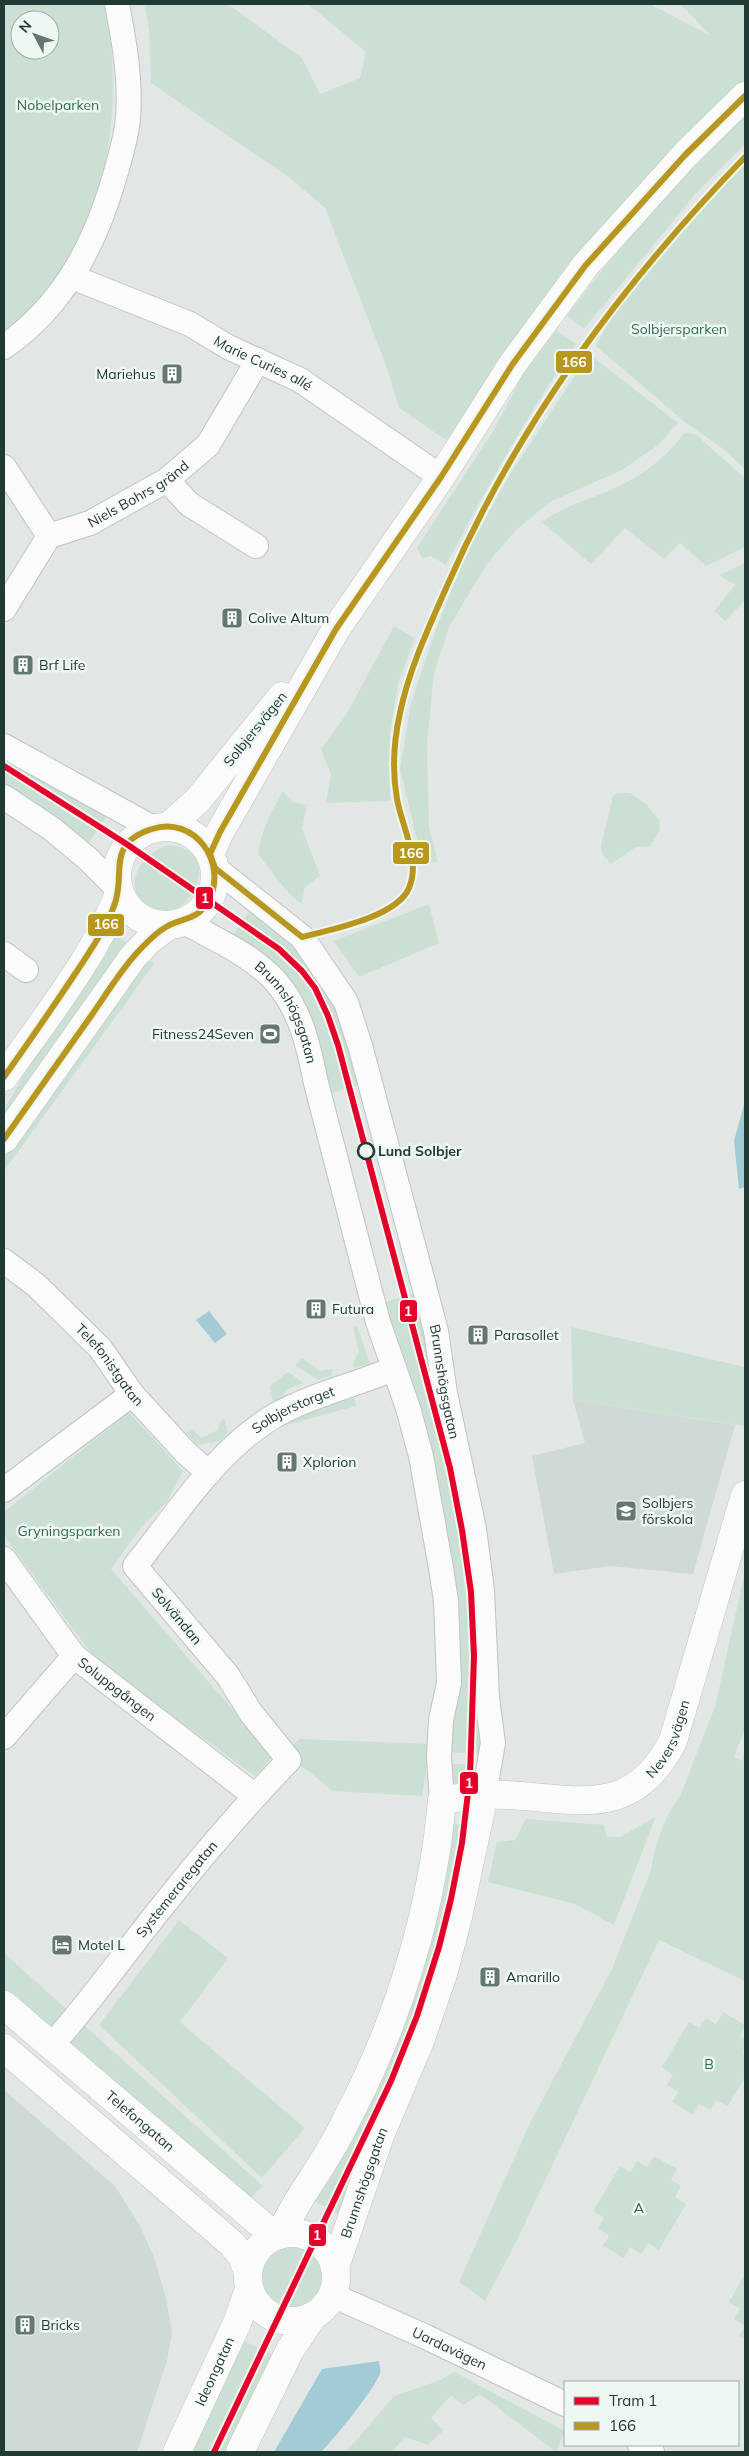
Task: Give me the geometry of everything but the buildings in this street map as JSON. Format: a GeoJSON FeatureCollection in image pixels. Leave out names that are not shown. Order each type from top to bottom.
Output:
{"type":"FeatureCollection","features":[{"type":"Feature","properties":{"kind":"street"},"geometry":{"type":"LineString","coordinates":[[4,347],[35,322],[72,276],[103,216],[123,146],[128,118],[128,82],[117,4]]}},
{"type":"Feature","properties":{"kind":"street","name":"Solbjersvägen"},"geometry":{"type":"LineString","coordinates":[[4,1077],[106,924],[118,891],[116,871],[120,855],[128,844],[139,834],[161,827],[198,800],[336,629],[440,477],[512,365],[585,266],[679,161],[745,96]]}},
{"type":"Feature","properties":{"kind":"street","name":"Marie Curies allé"},"geometry":{"type":"LineString","coordinates":[[72,276],[190,324],[228,347],[300,380],[440,477]]}},
{"type":"Feature","properties":{"kind":"street","name":"Niels Bohrs gränd"},"geometry":{"type":"LineString","coordinates":[[49,536],[90,523],[167,480],[208,445],[258,360]]}},
{"type":"Feature","properties":{"kind":"street"},"geometry":{"type":"LineString","coordinates":[[4,467],[49,536],[4,609]]}},
{"type":"Feature","properties":{"kind":"street"},"geometry":{"type":"LineString","coordinates":[[167,480],[189,504],[256,546]]}},
{"type":"Feature","properties":{"kind":"street","name":"Solbjersvägen"},"geometry":{"type":"LineString","coordinates":[[4,1139],[133,957],[149,940],[202,910],[209,900],[213,890],[212,861],[220,832],[336,629]]}},
{"type":"Feature","properties":{"kind":"street"},"geometry":{"type":"LineString","coordinates":[[4,746],[161,827],[186,830],[196,836],[212,861]]}},
{"type":"Feature","properties":{"kind":"street"},"geometry":{"type":"LineString","coordinates":[[4,797],[52,829],[87,858],[118,891],[123,902],[138,917],[150,923],[176,924]]}},
{"type":"Feature","properties":{"kind":"street","name":"Brunnshögsgatan"},"geometry":{"type":"LineString","coordinates":[[212,861],[302,937],[346,1002],[361,1049],[436,1331],[445,1393],[474,1529],[482,1590],[487,1698],[493,1743],[458,1917],[443,1974],[420,2041],[381,2133],[335,2267]]}},
{"type":"Feature","properties":{"kind":"street","name":"Brunnshögsgatan"},"geometry":{"type":"LineString","coordinates":[[176,924],[254,963],[277,983],[294,1009],[309,1047],[318,1092],[378,1322],[408,1408],[420,1456],[446,1601],[448,1683],[441,1720],[439,1757],[442,1800],[438,1837],[426,1898],[412,1954],[391,2018],[354,2105],[332,2148],[289,2213],[278,2236]]}},
{"type":"Feature","properties":{"kind":"street"},"geometry":{"type":"LineString","coordinates":[[4,954],[26,970]]}},
{"type":"Feature","properties":{"kind":"street","name":"Telefonistgatan"},"geometry":{"type":"LineString","coordinates":[[4,1261],[36,1285],[100,1348],[132,1394],[186,1453],[209,1473]]}},
{"type":"Feature","properties":{"kind":"street","name":"Solbjerstorget"},"geometry":{"type":"LineString","coordinates":[[209,1473],[247,1435],[276,1416],[307,1401],[393,1369]]}},
{"type":"Feature","properties":{"kind":"street"},"geometry":{"type":"LineString","coordinates":[[4,1490],[132,1394]]}},
{"type":"Feature","properties":{"kind":"street","name":"Solvändan"},"geometry":{"type":"LineString","coordinates":[[209,1473],[136,1566],[228,1676],[251,1713],[289,1760]]}},
{"type":"Feature","properties":{"kind":"street","name":"Neversvägen"},"geometry":{"type":"LineString","coordinates":[[442,1800],[484,1795],[597,1800],[615,1797],[645,1780],[662,1763],[673,1742],[745,1495]]}},
{"type":"Feature","properties":{"kind":"street","name":"Soluppgången"},"geometry":{"type":"LineString","coordinates":[[4,1559],[74,1656],[255,1796]]}},
{"type":"Feature","properties":{"kind":"street"},"geometry":{"type":"LineString","coordinates":[[4,1737],[74,1656]]}},
{"type":"Feature","properties":{"kind":"street","name":"Systemeraregatan"},"geometry":{"type":"LineString","coordinates":[[51,2046],[84,2009],[169,1897],[255,1796],[289,1760]]}},
{"type":"Feature","properties":{"kind":"street","name":"Telefongatan"},"geometry":{"type":"LineString","coordinates":[[4,2005],[278,2236]]}},
{"type":"Feature","properties":{"kind":"street"},"geometry":{"type":"LineString","coordinates":[[4,2048],[231,2243],[242,2256],[249,2281],[257,2305],[278,2320],[300,2321],[313,2316],[323,2309],[332,2295],[336,2277],[335,2267],[329,2254],[316,2240],[298,2234],[278,2236],[266,2242],[255,2252],[249,2281]]}},
{"type":"Feature","properties":{"kind":"street","name":"Ideongatan"},"geometry":{"type":"LineString","coordinates":[[177,2452],[237,2323],[249,2281]]}},
{"type":"Feature","properties":{"kind":"street","name":"Uardavägen"},"geometry":{"type":"LineString","coordinates":[[332,2295],[424,2336],[564,2404]]}},
{"type":"Feature","properties":{"kind":"street"},"geometry":{"type":"LineString","coordinates":[[240,2452],[290,2350],[313,2316]]}},
{"type":"Feature","properties":{"kind":"shaded area","name":"Solbjers förskola"},"geometry":{"type":"Polygon","coordinates":[[[573,1400],[735,1425],[693,1574],[610,1566],[554,1574],[532,1456],[585,1443],[573,1400]]]}},
{"type":"Feature","properties":{"kind":"shaded area"},"geometry":{"type":"Polygon","coordinates":[[[4,2090],[115,2186],[139,2224],[154,2257],[166,2298],[172,2333],[167,2361],[137,2452],[4,2452],[4,2090]]]}},
{"type":"Feature","properties":{"kind":"green space","name":"Nobelparken"},"geometry":{"type":"Polygon","coordinates":[[[4,4],[105,4],[113,71],[112,115],[110,136],[95,213],[91,225],[62,272],[17,322],[4,332],[4,4]]]}},
{"type":"Feature","properties":{"kind":"green space"},"geometry":{"type":"Polygon","coordinates":[[[144,4],[228,4],[302,58],[320,94],[360,78],[366,52],[308,4],[650,4],[711,36],[680,4],[745,4],[745,85],[502,366],[446,440],[399,408],[387,368],[325,208],[290,178],[151,83],[149,28],[144,4]]]}},
{"type":"Feature","properties":{"kind":"green space"},"geometry":{"type":"Polygon","coordinates":[[[745,112],[745,144],[698,191],[584,329],[567,316],[652,210],[697,160],[745,112]]]}},
{"type":"Feature","properties":{"kind":"green space","name":"Solbjersparken"},"geometry":{"type":"Polygon","coordinates":[[[745,157],[745,469],[722,448],[686,423],[596,346],[623,293],[718,183],[745,157]]]}},
{"type":"Feature","properties":{"kind":"green space"},"geometry":{"type":"Polygon","coordinates":[[[556,330],[576,344],[508,453],[446,565],[431,556],[422,558],[417,548],[495,428],[524,372],[556,330]]]}},
{"type":"Feature","properties":{"kind":"green space"},"geometry":{"type":"Polygon","coordinates":[[[589,354],[678,423],[658,445],[622,470],[550,502],[516,530],[487,564],[450,625],[434,673],[427,744],[429,828],[438,862],[423,863],[400,769],[411,703],[436,629],[468,549],[509,476],[589,354]]]}},
{"type":"Feature","properties":{"kind":"green space"},"geometry":{"type":"Polygon","coordinates":[[[684,433],[695,434],[745,478],[745,547],[706,566],[680,543],[664,559],[625,528],[591,564],[542,522],[566,508],[619,486],[640,474],[660,460],[684,433]]]}},
{"type":"Feature","properties":{"kind":"green space"},"geometry":{"type":"Polygon","coordinates":[[[745,563],[745,601],[725,621],[714,611],[735,585],[719,575],[745,563]]]}},
{"type":"Feature","properties":{"kind":"green space"},"geometry":{"type":"Polygon","coordinates":[[[394,626],[415,638],[398,684],[390,733],[390,801],[326,803],[331,775],[321,749],[346,715],[394,626]]]}},
{"type":"Feature","properties":{"kind":"green space"},"geometry":{"type":"Polygon","coordinates":[[[4,757],[107,815],[86,847],[4,787],[4,757]]]}},
{"type":"Feature","properties":{"kind":"green space"},"geometry":{"type":"Polygon","coordinates":[[[283,791],[292,802],[307,805],[302,828],[320,876],[305,887],[301,904],[285,889],[258,854],[264,829],[283,791]]]}},
{"type":"Feature","properties":{"kind":"green space"},"geometry":{"type":"Polygon","coordinates":[[[618,793],[630,793],[646,804],[659,820],[660,830],[650,847],[636,847],[611,864],[602,854],[601,845],[613,796],[618,793]]]}},
{"type":"Feature","properties":{"kind":"green space"},"geometry":{"type":"Polygon","coordinates":[[[169,845],[188,851],[198,862],[199,877],[193,892],[183,905],[170,912],[155,913],[142,903],[137,894],[136,876],[139,868],[152,853],[169,845]]]}},
{"type":"Feature","properties":{"kind":"green space"},"geometry":{"type":"Polygon","coordinates":[[[429,904],[439,943],[359,977],[334,941],[429,904]]]}},
{"type":"Feature","properties":{"kind":"green space"},"geometry":{"type":"Polygon","coordinates":[[[250,910],[297,949],[333,998],[364,1084],[323,1095],[303,1017],[226,945],[250,910]]]}},
{"type":"Feature","properties":{"kind":"green space"},"geometry":{"type":"Polygon","coordinates":[[[116,936],[131,946],[4,1124],[4,1110],[45,1038],[116,936]]]}},
{"type":"Feature","properties":{"kind":"green space"},"geometry":{"type":"Polygon","coordinates":[[[144,956],[154,964],[4,1171],[4,1157],[144,956]]]}},
{"type":"Feature","properties":{"kind":"green space"},"geometry":{"type":"Polygon","coordinates":[[[419,1292],[466,1519],[484,1754],[446,1752],[455,1688],[379,1304],[419,1292]]]}},
{"type":"Feature","properties":{"kind":"green space"},"geometry":{"type":"Polygon","coordinates":[[[357,1326],[370,1364],[356,1368],[352,1365],[359,1352],[353,1327],[357,1326]]]}},
{"type":"Feature","properties":{"kind":"green space"},"geometry":{"type":"Polygon","coordinates":[[[571,1327],[745,1367],[745,1426],[573,1400],[571,1327]]]}},
{"type":"Feature","properties":{"kind":"green space"},"geometry":{"type":"Polygon","coordinates":[[[302,1358],[319,1371],[332,1369],[332,1375],[318,1380],[295,1365],[302,1358]]]}},
{"type":"Feature","properties":{"kind":"green space"},"geometry":{"type":"Polygon","coordinates":[[[288,1372],[304,1383],[289,1389],[281,1401],[273,1403],[270,1386],[288,1372]]]}},
{"type":"Feature","properties":{"kind":"green space"},"geometry":{"type":"Polygon","coordinates":[[[354,1398],[356,1406],[279,1427],[291,1417],[354,1398]]]}},
{"type":"Feature","properties":{"kind":"green space","name":"Gryningsparken"},"geometry":{"type":"Polygon","coordinates":[[[129,1412],[183,1471],[167,1502],[143,1525],[111,1569],[273,1756],[255,1776],[96,1660],[4,1536],[4,1512],[129,1412]]]}},
{"type":"Feature","properties":{"kind":"green space"},"geometry":{"type":"Polygon","coordinates":[[[224,1418],[228,1433],[220,1441],[197,1445],[187,1433],[192,1428],[201,1438],[218,1430],[219,1424],[224,1418]]]}},
{"type":"Feature","properties":{"kind":"green space"},"geometry":{"type":"Polygon","coordinates":[[[745,1571],[745,1729],[734,1757],[742,1761],[745,1751],[745,1981],[659,1940],[516,2242],[485,2301],[459,2282],[530,2123],[612,1969],[651,1870],[660,1833],[668,1814],[679,1799],[715,1707],[745,1571]]]}},
{"type":"Feature","properties":{"kind":"green space"},"geometry":{"type":"Polygon","coordinates":[[[300,1739],[430,1744],[422,1796],[332,1791],[310,1772],[289,1760],[283,1752],[300,1739]]]}},
{"type":"Feature","properties":{"kind":"green space"},"geometry":{"type":"Polygon","coordinates":[[[445,1763],[484,1766],[476,1780],[455,1784],[451,1782],[445,1763]]]}},
{"type":"Feature","properties":{"kind":"green space"},"geometry":{"type":"Polygon","coordinates":[[[656,1816],[614,1925],[575,1904],[488,1882],[497,1842],[515,1840],[526,1819],[604,1825],[607,1837],[621,1837],[656,1816]]]}},
{"type":"Feature","properties":{"kind":"green space"},"geometry":{"type":"Polygon","coordinates":[[[453,1824],[470,1826],[442,1949],[341,2215],[307,2197],[340,2145],[446,1833],[453,1824]]]}},
{"type":"Feature","properties":{"kind":"green space"},"geometry":{"type":"Polygon","coordinates":[[[179,1920],[228,1958],[180,2022],[305,2128],[262,2178],[99,2025],[179,1920]]]}},
{"type":"Feature","properties":{"kind":"green space"},"geometry":{"type":"Polygon","coordinates":[[[4,1953],[263,2186],[250,2198],[150,2117],[4,1992],[4,1953]]]}},
{"type":"Feature","properties":{"kind":"green space","name":"B"},"geometry":{"type":"Polygon","coordinates":[[[723,2012],[745,2025],[740,2036],[745,2039],[743,2053],[745,2055],[745,2077],[728,2106],[716,2100],[710,2110],[699,2104],[693,2115],[672,2102],[678,2092],[667,2085],[673,2075],[662,2067],[689,2022],[699,2028],[706,2018],[716,2024],[723,2012]]]}},
{"type":"Feature","properties":{"kind":"green space","name":"A"},"geometry":{"type":"Polygon","coordinates":[[[654,2156],[677,2169],[671,2180],[681,2186],[675,2197],[686,2204],[659,2250],[648,2243],[641,2254],[630,2247],[624,2258],[603,2246],[609,2235],[598,2229],[604,2218],[593,2211],[620,2166],[630,2172],[637,2161],[647,2167],[654,2156]]]}},
{"type":"Feature","properties":{"kind":"green space"},"geometry":{"type":"Polygon","coordinates":[[[286,2246],[298,2246],[309,2251],[317,2259],[322,2270],[320,2288],[309,2301],[298,2306],[286,2306],[275,2301],[267,2293],[262,2282],[262,2270],[267,2259],[275,2251],[286,2246]]]}},
{"type":"Feature","properties":{"kind":"green space"},"geometry":{"type":"Polygon","coordinates":[[[745,2274],[745,2326],[734,2319],[740,2309],[729,2302],[745,2274]]]}},
{"type":"Feature","properties":{"kind":"green space"},"geometry":{"type":"Polygon","coordinates":[[[745,2326],[745,2340],[739,2336],[745,2326]]]}},
{"type":"Feature","properties":{"kind":"green space"},"geometry":{"type":"Polygon","coordinates":[[[238,2338],[277,2357],[231,2452],[184,2452],[238,2338]]]}},
{"type":"Feature","properties":{"kind":"green space"},"geometry":{"type":"Polygon","coordinates":[[[454,2372],[564,2430],[556,2452],[480,2394],[463,2405],[451,2395],[431,2418],[444,2430],[428,2445],[405,2437],[392,2452],[346,2452],[394,2396],[438,2381],[454,2372]]]}},
{"type":"Feature","properties":{"kind":"water"},"geometry":{"type":"Polygon","coordinates":[[[744,1105],[745,1187],[739,1189],[734,1141],[744,1105]]]}},
{"type":"Feature","properties":{"kind":"water"},"geometry":{"type":"Polygon","coordinates":[[[209,1311],[227,1334],[215,1343],[196,1320],[209,1311]]]}},
{"type":"Feature","properties":{"kind":"water"},"geometry":{"type":"Polygon","coordinates":[[[379,2361],[380,2373],[377,2380],[344,2426],[321,2452],[274,2452],[322,2369],[379,2361]]]}},
{"type":"Feature","properties":{"kind":"tram line","name":"1"},"geometry":{"type":"LineString","coordinates":[[4,766],[128,845],[279,949],[302,971],[315,988],[328,1016],[338,1045],[450,1468],[471,1592],[474,1656],[470,1776],[462,1843],[439,1947],[417,2016],[391,2081],[214,2452]]}},
{"type":"Feature","properties":{"kind":"transit line","name":"166"},"geometry":{"type":"LineString","coordinates":[[215,868],[210,854],[220,832],[336,629],[441,477],[512,365],[585,266],[685,155],[745,96]]}},
{"type":"Feature","properties":{"kind":"transit line","name":"166"},"geometry":{"type":"LineString","coordinates":[[215,868],[302,937],[362,921],[391,907],[402,898],[409,888],[413,866],[395,788],[394,756],[396,734],[414,664],[447,586],[475,526],[506,468],[576,358],[657,255],[745,157]]}},
{"type":"Feature","properties":{"kind":"transit line","name":"166"},"geometry":{"type":"LineString","coordinates":[[4,1077],[97,940],[114,906],[119,883],[122,852],[128,843],[137,835],[167,826],[181,829],[194,835],[210,857],[214,871],[214,885],[205,907],[190,918],[172,924],[157,933],[135,955],[4,1139]]}},
{"type":"Feature","properties":{"kind":"place","name":"Mariehus"},"geometry":{"type":"Point","coordinates":[172,374]}},
{"type":"Feature","properties":{"kind":"place","name":"Colive Altum"},"geometry":{"type":"Point","coordinates":[232,618]}},
{"type":"Feature","properties":{"kind":"place","name":"Brf Life"},"geometry":{"type":"Point","coordinates":[23,665]}},
{"type":"Feature","properties":{"kind":"place","name":"Fitness24Seven"},"geometry":{"type":"Point","coordinates":[270,1034]}},
{"type":"Feature","properties":{"kind":"place","name":"Lund Solbjer"},"geometry":{"type":"Point","coordinates":[366,1151]}},
{"type":"Feature","properties":{"kind":"place","name":"Futura"},"geometry":{"type":"Point","coordinates":[316,1309]}},
{"type":"Feature","properties":{"kind":"place","name":"Parasollet"},"geometry":{"type":"Point","coordinates":[478,1335]}},
{"type":"Feature","properties":{"kind":"place","name":"Xplorion"},"geometry":{"type":"Point","coordinates":[287,1462]}},
{"type":"Feature","properties":{"kind":"place","name":"Solbjers förskola"},"geometry":{"type":"Point","coordinates":[626,1511]}},
{"type":"Feature","properties":{"kind":"place","name":"Motel L"},"geometry":{"type":"Point","coordinates":[62,1945]}},
{"type":"Feature","properties":{"kind":"place","name":"Amarillo"},"geometry":{"type":"Point","coordinates":[490,1977]}},
{"type":"Feature","properties":{"kind":"place","name":"Bricks"},"geometry":{"type":"Point","coordinates":[25,2325]}}]}
